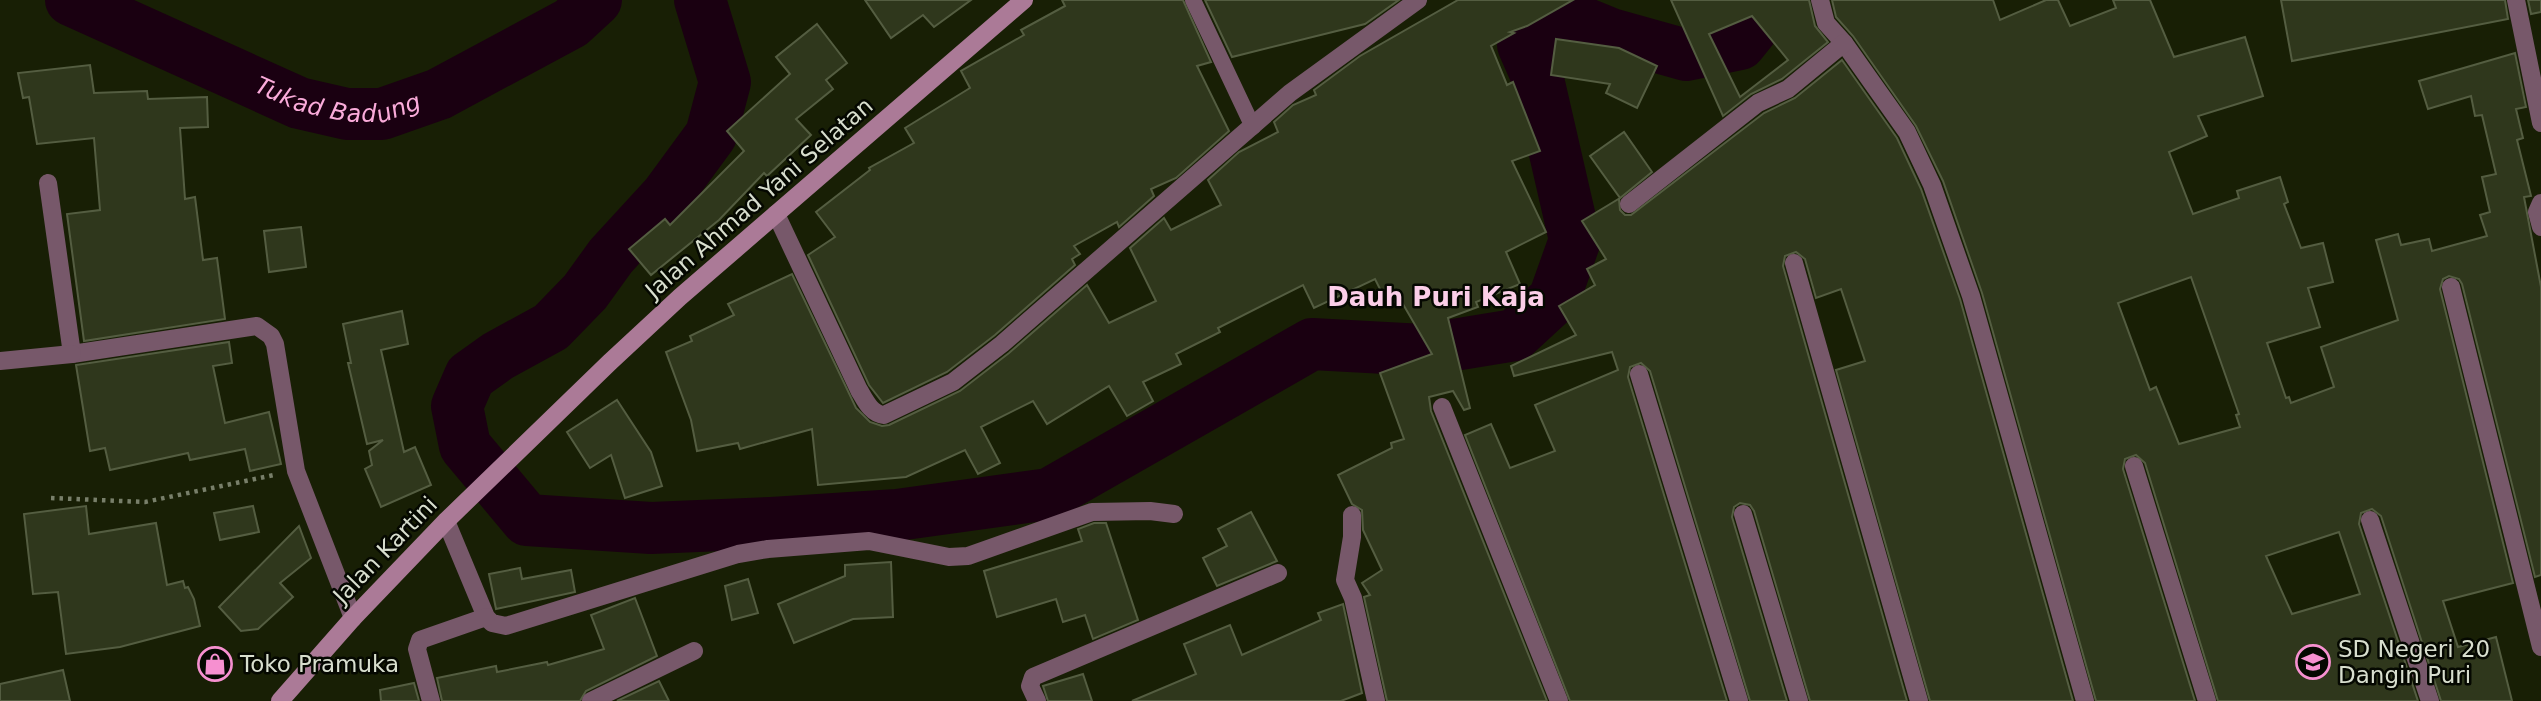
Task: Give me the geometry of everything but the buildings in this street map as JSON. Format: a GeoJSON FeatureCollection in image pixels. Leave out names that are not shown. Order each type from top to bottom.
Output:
{"type":"FeatureCollection","features":[{"type":"Feature","properties":{"kind":"main road","name":"Jalan Ahmad Yani Selatan"},"geometry":{"type":"LineString","coordinates":[[532,439],[680,297],[1024,0]]}},
{"type":"Feature","properties":{"kind":"main road","name":"Jalan Kartini"},"geometry":{"type":"LineString","coordinates":[[280,701],[353,618],[446,521],[532,439]]}},
{"type":"Feature","properties":{"kind":"street"},"geometry":{"type":"LineString","coordinates":[[776,214],[859,390],[872,410],[884,415],[953,382],[1002,344],[1290,93],[1418,0]]}},
{"type":"Feature","properties":{"kind":"street"},"geometry":{"type":"LineString","coordinates":[[1819,0],[1826,23],[1844,43],[1907,132],[1932,185],[1971,296],[2085,701]]}},
{"type":"Feature","properties":{"kind":"street"},"geometry":{"type":"LineString","coordinates":[[2516,0],[2541,123]]}},
{"type":"Feature","properties":{"kind":"street"},"geometry":{"type":"LineString","coordinates":[[1629,204],[1758,103],[1788,89],[1844,43]]}},
{"type":"Feature","properties":{"kind":"street"},"geometry":{"type":"LineString","coordinates":[[48,183],[72,355]]}},
{"type":"Feature","properties":{"kind":"street"},"geometry":{"type":"LineString","coordinates":[[2541,203],[2537,212],[2541,227]]}},
{"type":"Feature","properties":{"kind":"street"},"geometry":{"type":"LineString","coordinates":[[1794,263],[1919,701]]}},
{"type":"Feature","properties":{"kind":"street"},"geometry":{"type":"LineString","coordinates":[[2452,288],[2541,646]]}},
{"type":"Feature","properties":{"kind":"street"},"geometry":{"type":"LineString","coordinates":[[0,361],[72,355],[257,326],[262,328],[275,344],[296,471],[353,618]]}},
{"type":"Feature","properties":{"kind":"street"},"geometry":{"type":"LineString","coordinates":[[1639,374],[1739,701]]}},
{"type":"Feature","properties":{"kind":"street"},"geometry":{"type":"LineString","coordinates":[[1442,407],[1559,701]]}},
{"type":"Feature","properties":{"kind":"street"},"geometry":{"type":"LineString","coordinates":[[2134,466],[2207,701]]}},
{"type":"Feature","properties":{"kind":"street"},"geometry":{"type":"LineString","coordinates":[[446,521],[486,617],[492,623],[506,626],[738,554],[869,541],[949,557],[968,556],[1092,512],[1150,511],[1174,514]]}},
{"type":"Feature","properties":{"kind":"street"},"geometry":{"type":"LineString","coordinates":[[1743,513],[1799,701]]}},
{"type":"Feature","properties":{"kind":"street"},"geometry":{"type":"LineString","coordinates":[[1352,515],[1352,537],[1345,580],[1353,598],[1375,701]]}},
{"type":"Feature","properties":{"kind":"street"},"geometry":{"type":"LineString","coordinates":[[2370,520],[2430,701]]}},
{"type":"Feature","properties":{"kind":"street"},"geometry":{"type":"LineString","coordinates":[[1037,701],[1031,686],[1033,677],[1278,573]]}},
{"type":"Feature","properties":{"kind":"street"},"geometry":{"type":"LineString","coordinates":[[431,701],[416,649],[417,644],[420,640],[486,617]]}},
{"type":"Feature","properties":{"kind":"street"},"geometry":{"type":"LineString","coordinates":[[591,701],[694,652]]}},
{"type":"Feature","properties":{"kind":"lane"},"geometry":{"type":"LineString","coordinates":[[1193,0],[1253,127]]}},
{"type":"Feature","properties":{"kind":"path"},"geometry":{"type":"LineString","coordinates":[[51,498],[145,502],[296,471]]}},
{"type":"Feature","properties":{"kind":"waterway","name":"Tukad Badung"},"geometry":{"type":"LineString","coordinates":[[71,0],[299,103],[347,114],[382,114],[439,94],[571,23],[596,0]]}},
{"type":"Feature","properties":{"kind":"waterway"},"geometry":{"type":"LineString","coordinates":[[700,0],[725,82],[711,135],[667,195],[611,256],[585,292],[551,327],[498,356],[470,376],[457,406],[465,446],[527,520],[651,528],[771,523],[897,515],[1049,494],[1312,344],[1423,350],[1515,335],[1554,299],[1575,240],[1538,79],[1523,45],[1548,23],[1589,25],[1686,55],[1740,44],[1765,13],[1771,0]]}},
{"type":"Feature","properties":{"kind":"place","name":"SD Negeri 20 Dangin Puri"},"geometry":{"type":"Point","coordinates":[2313,662]}},
{"type":"Feature","properties":{"kind":"place","name":"Toko Pramuka"},"geometry":{"type":"Point","coordinates":[215,664]}},
{"type":"Feature","properties":{"kind":"district","name":"Dauh Puri Kaja"},"geometry":{"type":"Point","coordinates":[1436,297]}}]}
